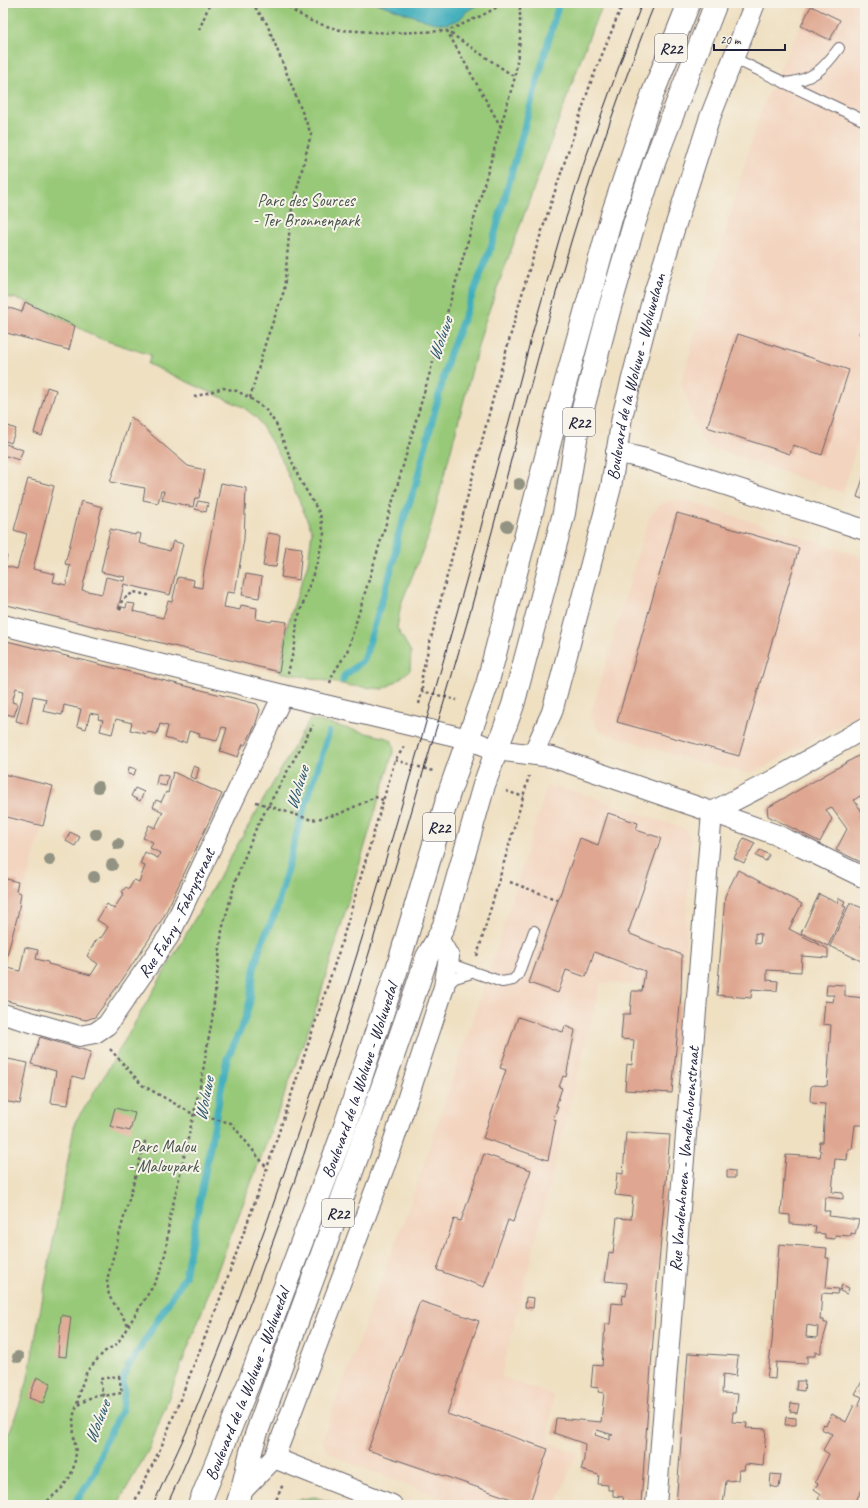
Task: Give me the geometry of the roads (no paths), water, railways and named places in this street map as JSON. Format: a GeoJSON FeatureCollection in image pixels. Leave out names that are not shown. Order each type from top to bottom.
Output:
{"type":"FeatureCollection","features":[{"type":"Feature","properties":{"kind":"highway","name":"R22"},"geometry":{"type":"LineString","coordinates":[[468,739],[487,685],[560,402],[612,215],[653,93],[689,3]]}},
{"type":"Feature","properties":{"kind":"highway","name":"R22"},"geometry":{"type":"LineString","coordinates":[[496,750],[513,705],[562,521],[578,427],[634,224],[655,160],[716,3]]}},
{"type":"Feature","properties":{"kind":"highway","name":"Boulevard de la Woluwe - Woluwedal"},"geometry":{"type":"LineString","coordinates":[[200,1505],[252,1373],[343,1132],[398,969],[450,790],[468,739]]}},
{"type":"Feature","properties":{"kind":"highway","name":"Boulevard de la Woluwe - Woluwedal"},"geometry":{"type":"LineString","coordinates":[[240,1498],[256,1435],[354,1170],[427,957],[444,925],[484,785],[496,750]]}},
{"type":"Feature","properties":{"kind":"street","name":"Boulevard de la Woluwe - Woluwelaan"},"geometry":{"type":"LineString","coordinates":[[533,754],[552,712],[611,487],[625,402],[654,293],[709,120],[732,58],[755,3]]}},
{"type":"Feature","properties":{"kind":"street"},"geometry":{"type":"LineString","coordinates":[[616,452],[646,459],[865,530]]}},
{"type":"Feature","properties":{"kind":"street"},"geometry":{"type":"LineString","coordinates":[[3,625],[283,695],[468,739],[496,750],[552,757],[777,836],[865,878]]}},
{"type":"Feature","properties":{"kind":"street","name":"Rue Fabry - Fabrystraat"},"geometry":{"type":"LineString","coordinates":[[3,1014],[79,1036],[95,1033],[107,1025],[169,936],[283,695]]}},
{"type":"Feature","properties":{"kind":"street"},"geometry":{"type":"LineString","coordinates":[[712,812],[770,782],[865,728]]}},
{"type":"Feature","properties":{"kind":"street","name":"Rue Vandenhoven - Vandenhovenstraat"},"geometry":{"type":"LineString","coordinates":[[656,1505],[712,812]]}},
{"type":"Feature","properties":{"kind":"street"},"geometry":{"type":"LineString","coordinates":[[438,938],[450,957]]}},
{"type":"Feature","properties":{"kind":"street","name":"Boulevard de la Woluwe - Woluwedal"},"geometry":{"type":"LineString","coordinates":[[240,1498],[274,1458],[392,1146],[444,987],[450,957]]}},
{"type":"Feature","properties":{"kind":"street"},"geometry":{"type":"LineString","coordinates":[[274,1458],[392,1505]]}},
{"type":"Feature","properties":{"kind":"lane"},"geometry":{"type":"LineString","coordinates":[[785,83],[798,82],[810,77],[839,48]]}},
{"type":"Feature","properties":{"kind":"lane"},"geometry":{"type":"LineString","coordinates":[[732,58],[865,120]]}},
{"type":"Feature","properties":{"kind":"lane"},"geometry":{"type":"LineString","coordinates":[[450,957],[456,966],[472,973],[502,982],[513,980],[518,975],[534,931]]}},
{"type":"Feature","properties":{"kind":"lane"},"geometry":{"type":"LineString","coordinates":[[444,987],[455,978],[472,973]]}},
{"type":"Feature","properties":{"kind":"water"},"geometry":{"type":"Polygon","coordinates":[[[377,3],[481,3],[467,11],[460,19],[446,24],[431,22],[377,3]]]}},
{"type":"Feature","properties":{"kind":"waterway","name":"Woluwe"},"geometry":{"type":"LineString","coordinates":[[343,680],[344,676],[364,660],[394,560],[398,535],[415,487],[449,356],[491,247],[559,3]]}},
{"type":"Feature","properties":{"kind":"waterway","name":"Woluwe"},"geometry":{"type":"LineString","coordinates":[[74,1505],[95,1472],[104,1444],[122,1409],[124,1394],[123,1380],[127,1369],[185,1276],[227,1059],[244,1022],[250,1001],[254,969],[261,944],[276,911],[299,825],[329,732]]}},
{"type":"Feature","properties":{"kind":"tram line"},"geometry":{"type":"LineString","coordinates":[[153,1505],[190,1424],[226,1333],[265,1228],[334,1028],[372,906],[424,729],[477,542],[534,327],[561,233],[586,157],[642,3]]}},
{"type":"Feature","properties":{"kind":"tram line"},"geometry":{"type":"LineString","coordinates":[[167,1505],[192,1449],[260,1277],[303,1156],[344,1033],[459,653],[573,235],[611,118],[655,3]]}},
{"type":"Feature","properties":{"kind":"park label","name":"Parc des Sources - Ter Bronnenpark"},"geometry":{"type":"Point","coordinates":[306,210]}},
{"type":"Feature","properties":{"kind":"park label","name":"Parc Malou - Maloupark"},"geometry":{"type":"Point","coordinates":[163,1156]}}]}
